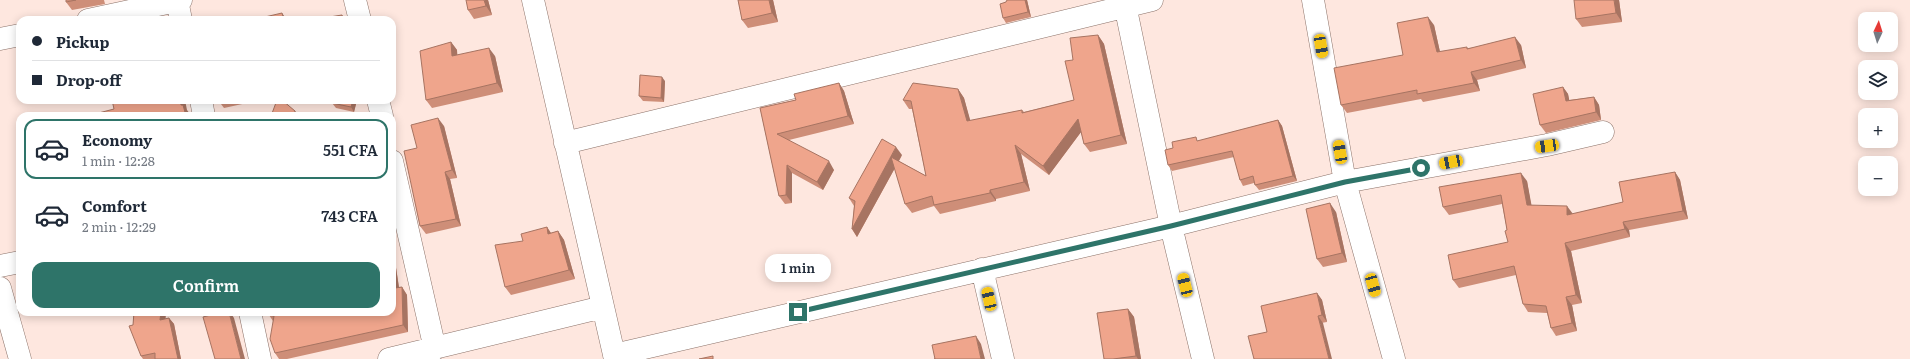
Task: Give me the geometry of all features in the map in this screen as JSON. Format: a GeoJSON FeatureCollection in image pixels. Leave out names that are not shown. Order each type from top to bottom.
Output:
{"type":"FeatureCollection","features":[{"type":"Feature","properties":{"kind":"street"},"geometry":{"type":"LineString","coordinates":[[355,0],[359,16]]}},
{"type":"Feature","properties":{"kind":"street"},"geometry":{"type":"LineString","coordinates":[[532,0],[615,357],[982,269],[1171,226],[1345,182],[1547,146],[1603,132]]}},
{"type":"Feature","properties":{"kind":"street"},"geometry":{"type":"LineString","coordinates":[[565,143],[1125,4],[1152,0]]}},
{"type":"Feature","properties":{"kind":"street"},"geometry":{"type":"LineString","coordinates":[[1313,0],[1345,182],[1394,359]]}},
{"type":"Feature","properties":{"kind":"street"},"geometry":{"type":"LineString","coordinates":[[1125,4],[1171,226],[1203,359]]}},
{"type":"Feature","properties":{"kind":"street"},"geometry":{"type":"LineString","coordinates":[[112,16],[179,5]]}},
{"type":"Feature","properties":{"kind":"street"},"geometry":{"type":"LineString","coordinates":[[0,39],[16,36]]}},
{"type":"Feature","properties":{"kind":"street"},"geometry":{"type":"LineString","coordinates":[[396,178],[435,349]]}},
{"type":"Feature","properties":{"kind":"street"},"geometry":{"type":"LineString","coordinates":[[0,266],[16,263]]}},
{"type":"Feature","properties":{"kind":"street"},"geometry":{"type":"LineString","coordinates":[[982,269],[1003,359]]}},
{"type":"Feature","properties":{"kind":"street"},"geometry":{"type":"LineString","coordinates":[[0,288],[20,359]]}},
{"type":"Feature","properties":{"kind":"street"},"geometry":{"type":"LineString","coordinates":[[389,359],[603,307]]}},
{"type":"Feature","properties":{"kind":"street"},"geometry":{"type":"LineString","coordinates":[[251,316],[260,359]]}},
{"type":"Feature","properties":{"kind":"building"},"geometry":{"type":"Polygon","coordinates":[[[466,0],[484,0],[486,6],[468,10],[466,0]]]}},
{"type":"Feature","properties":{"kind":"building"},"geometry":{"type":"Polygon","coordinates":[[[738,0],[769,0],[772,13],[742,20],[738,0]]]}},
{"type":"Feature","properties":{"kind":"building"},"geometry":{"type":"Polygon","coordinates":[[[1007,0],[1025,0],[1028,12],[1003,18],[1000,4],[1006,2],[1007,0]]]}},
{"type":"Feature","properties":{"kind":"building"},"geometry":{"type":"Polygon","coordinates":[[[1574,0],[1614,0],[1616,13],[1576,19],[1574,0]]]}},
{"type":"Feature","properties":{"kind":"building"},"geometry":{"type":"Polygon","coordinates":[[[282,13],[283,16],[269,16],[282,13]]]}},
{"type":"Feature","properties":{"kind":"building"},"geometry":{"type":"Polygon","coordinates":[[[1428,17],[1437,52],[1467,47],[1467,49],[1515,37],[1521,60],[1471,72],[1474,83],[1417,94],[1417,90],[1341,105],[1334,68],[1403,55],[1397,23],[1428,17]]]}},
{"type":"Feature","properties":{"kind":"building"},"geometry":{"type":"Polygon","coordinates":[[[1098,35],[1121,135],[1084,144],[1078,119],[1043,166],[1015,145],[1024,182],[990,190],[990,193],[934,205],[932,196],[905,204],[891,157],[926,176],[911,101],[903,100],[913,83],[958,89],[967,121],[1022,110],[1022,113],[1074,100],[1065,61],[1073,60],[1070,38],[1098,35]]]}},
{"type":"Feature","properties":{"kind":"building"},"geometry":{"type":"Polygon","coordinates":[[[451,42],[452,56],[489,48],[497,83],[426,100],[420,51],[451,42]]]}},
{"type":"Feature","properties":{"kind":"building"},"geometry":{"type":"Polygon","coordinates":[[[640,75],[662,77],[661,98],[639,96],[640,75]]]}},
{"type":"Feature","properties":{"kind":"building"},"geometry":{"type":"Polygon","coordinates":[[[839,83],[848,116],[777,134],[829,161],[817,182],[787,165],[786,195],[779,196],[760,108],[796,100],[794,94],[839,83]]]}},
{"type":"Feature","properties":{"kind":"building"},"geometry":{"type":"Polygon","coordinates":[[[1563,87],[1566,101],[1594,97],[1596,112],[1540,125],[1533,94],[1563,87]]]}},
{"type":"Feature","properties":{"kind":"building"},"geometry":{"type":"Polygon","coordinates":[[[113,104],[181,104],[183,105],[185,112],[102,112],[114,109],[113,104]]]}},
{"type":"Feature","properties":{"kind":"building"},"geometry":{"type":"Polygon","coordinates":[[[276,104],[287,104],[295,111],[295,112],[272,112],[276,104]]]}},
{"type":"Feature","properties":{"kind":"building"},"geometry":{"type":"Polygon","coordinates":[[[337,104],[352,104],[351,107],[337,104]]]}},
{"type":"Feature","properties":{"kind":"building"},"geometry":{"type":"Polygon","coordinates":[[[438,118],[452,170],[445,172],[456,219],[420,226],[404,151],[417,148],[411,125],[438,118]]]}},
{"type":"Feature","properties":{"kind":"building"},"geometry":{"type":"Polygon","coordinates":[[[1278,120],[1293,176],[1255,185],[1253,176],[1240,180],[1232,151],[1168,165],[1165,150],[1173,148],[1172,142],[1196,137],[1197,141],[1278,120]]]}},
{"type":"Feature","properties":{"kind":"building"},"geometry":{"type":"Polygon","coordinates":[[[882,139],[896,147],[852,229],[855,201],[849,198],[882,139]]]}},
{"type":"Feature","properties":{"kind":"building"},"geometry":{"type":"Polygon","coordinates":[[[1675,172],[1683,211],[1623,222],[1625,229],[1565,243],[1576,295],[1566,297],[1572,323],[1551,328],[1546,306],[1523,304],[1514,266],[1453,280],[1448,255],[1508,242],[1505,231],[1507,230],[1501,195],[1443,207],[1439,187],[1521,173],[1527,205],[1567,206],[1567,215],[1623,202],[1619,182],[1675,172]]]}},
{"type":"Feature","properties":{"kind":"building"},"geometry":{"type":"Polygon","coordinates":[[[1330,203],[1342,253],[1317,259],[1306,209],[1330,203]]]}},
{"type":"Feature","properties":{"kind":"building"},"geometry":{"type":"Polygon","coordinates":[[[547,227],[548,234],[558,231],[569,270],[505,287],[495,245],[523,241],[521,234],[547,227]]]}},
{"type":"Feature","properties":{"kind":"building"},"geometry":{"type":"Polygon","coordinates":[[[402,287],[403,325],[275,353],[270,339],[274,316],[396,316],[396,288],[402,287]]]}},
{"type":"Feature","properties":{"kind":"building"},"geometry":{"type":"Polygon","coordinates":[[[1317,293],[1322,315],[1318,316],[1329,359],[1254,359],[1248,336],[1267,332],[1261,306],[1317,293]]]}},
{"type":"Feature","properties":{"kind":"building"},"geometry":{"type":"Polygon","coordinates":[[[1128,309],[1136,356],[1104,359],[1097,313],[1128,309]]]}},
{"type":"Feature","properties":{"kind":"building"},"geometry":{"type":"Polygon","coordinates":[[[134,316],[160,316],[160,320],[169,318],[178,359],[155,359],[155,353],[141,356],[129,326],[133,325],[134,316]]]}},
{"type":"Feature","properties":{"kind":"building"},"geometry":{"type":"Polygon","coordinates":[[[230,316],[241,359],[215,359],[203,317],[230,316]]]}},
{"type":"Feature","properties":{"kind":"building"},"geometry":{"type":"Polygon","coordinates":[[[976,336],[981,359],[935,359],[932,345],[976,336]]]}},
{"type":"Feature","properties":{"kind":"building"},"geometry":{"type":"Polygon","coordinates":[[[713,356],[713,359],[699,359],[713,356]]]}},
{"type":"Feature","properties":{"kind":"route"},"geometry":{"type":"LineString","coordinates":[[798,312],[1171,226],[1345,182],[1421,168]]}}]}
